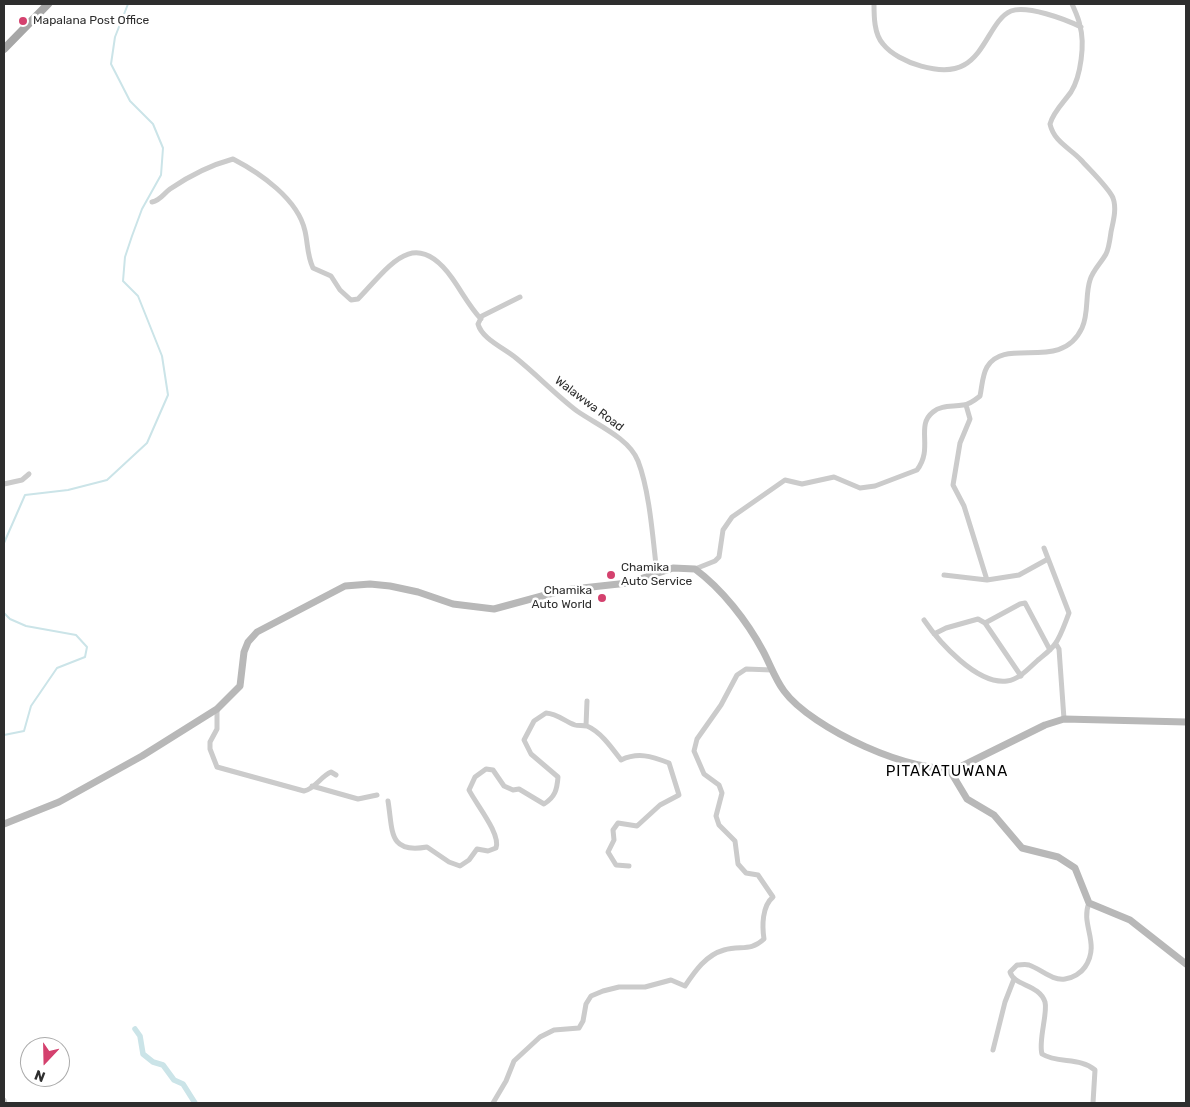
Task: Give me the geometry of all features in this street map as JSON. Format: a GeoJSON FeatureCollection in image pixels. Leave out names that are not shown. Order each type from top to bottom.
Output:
{"type":"FeatureCollection","features":[{"type":"Feature","properties":{"kind":"main road"},"geometry":{"type":"LineString","coordinates":[[4,49],[48,4]]}},
{"type":"Feature","properties":{"kind":"main road"},"geometry":{"type":"LineString","coordinates":[[4,824],[59,802],[142,756],[217,709],[240,686],[244,652],[248,642],[257,632],[345,586],[370,584],[390,586],[418,592],[453,604],[494,609],[564,590],[628,583],[673,568],[695,569],[735,610],[752,634],[784,692],[812,718],[834,731],[914,765],[949,769],[960,766],[1045,725],[1064,719],[1186,722]]}},
{"type":"Feature","properties":{"kind":"main road"},"geometry":{"type":"LineString","coordinates":[[949,769],[967,799],[994,815],[1022,848],[1058,857],[1075,868],[1089,903],[1130,920],[1186,964]]}},
{"type":"Feature","properties":{"kind":"street"},"geometry":{"type":"LineString","coordinates":[[874,4],[875,25],[883,44],[907,62],[950,70],[964,65],[976,56],[989,40],[1001,16],[1013,10],[1048,14],[1081,27]]}},
{"type":"Feature","properties":{"kind":"street"},"geometry":{"type":"LineString","coordinates":[[695,569],[715,561],[719,557],[722,530],[732,517],[786,480],[802,484],[834,477],[860,488],[875,486],[917,470],[926,453],[924,428],[926,419],[933,411],[945,407],[966,405],[980,396],[987,365],[1000,357],[1028,351],[1055,352],[1068,346],[1082,328],[1087,307],[1088,286],[1091,276],[1107,252],[1115,214],[1113,198],[1080,158],[1058,140],[1050,124],[1052,117],[1073,89],[1082,39],[1081,27],[1072,4]]}},
{"type":"Feature","properties":{"kind":"street"},"geometry":{"type":"LineString","coordinates":[[152,202],[161,200],[168,190],[192,175],[233,159],[251,168],[272,183],[289,203],[305,229],[307,255],[313,268],[331,276],[340,290],[351,300],[358,300],[395,261],[411,253],[424,252],[440,263],[469,307],[481,319],[520,297]]}},
{"type":"Feature","properties":{"kind":"street","name":"Walawwa Road"},"geometry":{"type":"LineString","coordinates":[[481,319],[478,324],[480,332],[517,359],[576,410],[618,438],[632,451],[638,461],[645,489],[657,574]]}},
{"type":"Feature","properties":{"kind":"street"},"geometry":{"type":"LineString","coordinates":[[966,405],[970,419],[960,442],[952,485],[964,506],[987,580]]}},
{"type":"Feature","properties":{"kind":"street"},"geometry":{"type":"LineString","coordinates":[[4,484],[22,480],[29,474]]}},
{"type":"Feature","properties":{"kind":"street"},"geometry":{"type":"LineString","coordinates":[[924,620],[934,634],[956,657],[977,673],[994,680],[1007,681],[1021,676],[1056,644],[1069,613],[1044,548]]}},
{"type":"Feature","properties":{"kind":"street"},"geometry":{"type":"LineString","coordinates":[[944,575],[987,580],[1019,575],[1048,559]]}},
{"type":"Feature","properties":{"kind":"street"},"geometry":{"type":"LineString","coordinates":[[985,623],[1025,603],[1050,650]]}},
{"type":"Feature","properties":{"kind":"street"},"geometry":{"type":"LineString","coordinates":[[934,634],[946,628],[978,619],[985,623],[1021,676]]}},
{"type":"Feature","properties":{"kind":"street"},"geometry":{"type":"LineString","coordinates":[[1056,644],[1059,649],[1064,719]]}},
{"type":"Feature","properties":{"kind":"street"},"geometry":{"type":"LineString","coordinates":[[493,1103],[506,1081],[514,1061],[540,1037],[554,1030],[579,1028],[583,1021],[586,1004],[591,996],[619,988],[645,987],[672,980],[685,986],[696,970],[709,957],[725,950],[756,947],[764,939],[762,924],[769,900],[773,897],[758,875],[746,873],[738,864],[735,841],[719,824],[716,816],[722,794],[719,785],[704,774],[694,751],[697,739],[721,705],[737,675],[746,670],[772,670]]}},
{"type":"Feature","properties":{"kind":"street"},"geometry":{"type":"LineString","coordinates":[[586,726],[587,701]]}},
{"type":"Feature","properties":{"kind":"street"},"geometry":{"type":"LineString","coordinates":[[217,709],[217,729],[210,742],[210,749],[217,766],[304,790],[310,790],[326,774],[331,772],[336,775]]}},
{"type":"Feature","properties":{"kind":"street"},"geometry":{"type":"LineString","coordinates":[[388,801],[395,840],[402,848],[413,850],[427,847],[449,862],[460,866],[469,860],[477,849],[488,851],[496,848],[498,843],[494,831],[469,790],[475,777],[486,769],[493,770],[504,786],[513,790],[519,789],[544,804],[552,799],[558,789],[558,778],[531,754],[524,740],[528,729],[546,713],[556,714],[574,724],[586,726],[611,746],[621,760],[631,756],[649,755],[669,763],[679,795],[660,805],[637,826],[618,823],[612,830],[614,840],[608,852],[616,864],[629,866]]}},
{"type":"Feature","properties":{"kind":"street"},"geometry":{"type":"LineString","coordinates":[[312,786],[358,798],[377,795]]}},
{"type":"Feature","properties":{"kind":"street"},"geometry":{"type":"LineString","coordinates":[[1089,903],[1087,918],[1092,948],[1090,958],[1082,971],[1062,979],[1046,975],[1030,966],[1017,965],[1010,972],[1014,979],[1036,989],[1045,1002],[1042,1054],[1051,1058],[1083,1064],[1095,1070],[1093,1103]]}},
{"type":"Feature","properties":{"kind":"street"},"geometry":{"type":"LineString","coordinates":[[994,1050],[1005,1002],[1014,979]]}},
{"type":"Feature","properties":{"kind":"waterway"},"geometry":{"type":"LineString","coordinates":[[4,543],[25,495],[68,490],[107,480],[147,443],[168,395],[162,356],[138,296],[123,281],[125,257],[132,236],[142,209],[161,175],[163,148],[153,124],[130,101],[111,64],[115,37],[128,4]]}},
{"type":"Feature","properties":{"kind":"waterway"},"geometry":{"type":"LineString","coordinates":[[4,613],[10,619],[26,626],[76,635],[87,647],[85,657],[57,668],[31,706],[24,731],[4,735]]}},
{"type":"Feature","properties":{"kind":"waterway"},"geometry":{"type":"LineString","coordinates":[[135,1029],[140,1036],[143,1054],[153,1062],[163,1065],[174,1080],[183,1084],[195,1103]]}},
{"type":"Feature","properties":{"kind":"place","name":"Mapalana Post Office"},"geometry":{"type":"Point","coordinates":[23,21]}},
{"type":"Feature","properties":{"kind":"place","name":"Chamika Auto Service"},"geometry":{"type":"Point","coordinates":[611,575]}},
{"type":"Feature","properties":{"kind":"place","name":"Chamika Auto World"},"geometry":{"type":"Point","coordinates":[602,598]}},
{"type":"Feature","properties":{"kind":"district","name":"PITAKATUWANA"},"geometry":{"type":"Point","coordinates":[947,772]}}]}
